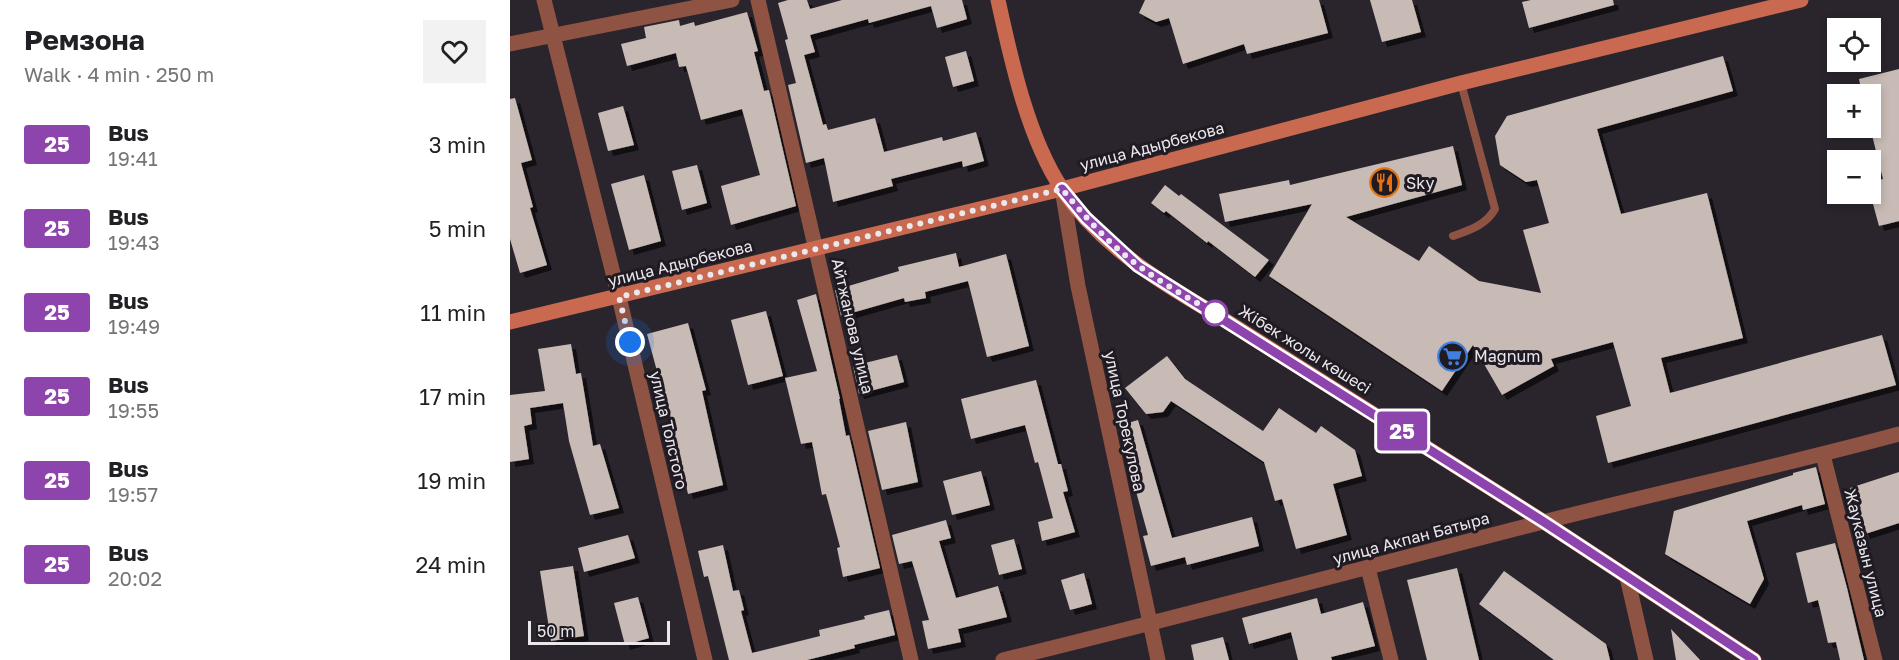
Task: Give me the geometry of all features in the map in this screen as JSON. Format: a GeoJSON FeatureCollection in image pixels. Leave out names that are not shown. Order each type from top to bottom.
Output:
{"type":"FeatureCollection","features":[{"type":"Feature","properties":{"kind":"main road","name":"Жібек жолы көшесі"},"geometry":{"type":"LineString","coordinates":[[998,0],[1028,115],[1041,148],[1062,189],[1086,218],[1138,266],[1544,522],[1754,660]]}},
{"type":"Feature","properties":{"kind":"main road","name":"улица Адырбекова"},"geometry":{"type":"LineString","coordinates":[[510,322],[1062,189],[1461,83],[1801,0]]}},
{"type":"Feature","properties":{"kind":"street","name":"улица Толстого"},"geometry":{"type":"LineString","coordinates":[[544,0],[619,297],[705,660]]}},
{"type":"Feature","properties":{"kind":"street"},"geometry":{"type":"LineString","coordinates":[[510,44],[732,0]]}},
{"type":"Feature","properties":{"kind":"street","name":"Айтжанова улица"},"geometry":{"type":"LineString","coordinates":[[758,0],[911,660]]}},
{"type":"Feature","properties":{"kind":"street","name":"улица Торекулова"},"geometry":{"type":"LineString","coordinates":[[1062,189],[1078,286],[1158,660]]}},
{"type":"Feature","properties":{"kind":"street","name":"улица Акпан Батыра"},"geometry":{"type":"LineString","coordinates":[[1003,660],[1899,434]]}},
{"type":"Feature","properties":{"kind":"street","name":"Жауказын улица"},"geometry":{"type":"LineString","coordinates":[[1823,455],[1875,660]]}},
{"type":"Feature","properties":{"kind":"street"},"geometry":{"type":"LineString","coordinates":[[1368,568],[1391,660]]}},
{"type":"Feature","properties":{"kind":"street"},"geometry":{"type":"LineString","coordinates":[[1627,577],[1646,660]]}},
{"type":"Feature","properties":{"kind":"lane"},"geometry":{"type":"LineString","coordinates":[[1453,236],[1485,222],[1495,209],[1461,83]]}},
{"type":"Feature","properties":{"kind":"building"},"geometry":{"type":"Polygon","coordinates":[[[788,0],[807,0],[810,9],[842,0],[962,0],[967,19],[937,28],[931,6],[869,23],[868,19],[810,35],[815,52],[804,55],[823,125],[826,124],[828,130],[875,118],[884,152],[942,137],[943,141],[976,132],[984,161],[963,167],[962,161],[891,179],[893,186],[833,202],[824,158],[806,163],[788,85],[796,83],[785,40],[788,39],[778,3],[788,0]]]}},
{"type":"Feature","properties":{"kind":"building"},"geometry":{"type":"Polygon","coordinates":[[[1145,0],[1319,0],[1328,33],[1247,54],[1244,44],[1183,64],[1169,18],[1156,22],[1139,13],[1145,0]]]}},
{"type":"Feature","properties":{"kind":"building"},"geometry":{"type":"Polygon","coordinates":[[[1370,0],[1412,0],[1421,32],[1382,42],[1370,0]]]}},
{"type":"Feature","properties":{"kind":"building"},"geometry":{"type":"Polygon","coordinates":[[[1531,0],[1613,0],[1614,5],[1529,28],[1522,2],[1531,0]]]}},
{"type":"Feature","properties":{"kind":"building"},"geometry":{"type":"Polygon","coordinates":[[[747,12],[758,51],[754,52],[764,91],[769,90],[796,206],[731,225],[721,186],[760,175],[742,109],[701,120],[686,66],[679,67],[676,53],[627,66],[621,44],[646,38],[644,27],[679,20],[680,26],[694,22],[695,26],[747,12]]]}},
{"type":"Feature","properties":{"kind":"building"},"geometry":{"type":"Polygon","coordinates":[[[966,51],[974,81],[953,87],[945,57],[966,51]]]}},
{"type":"Feature","properties":{"kind":"building"},"geometry":{"type":"Polygon","coordinates":[[[1723,56],[1733,91],[1597,129],[1621,214],[1707,193],[1743,338],[1661,358],[1670,393],[1882,335],[1896,385],[1608,463],[1596,416],[1631,406],[1613,342],[1551,359],[1554,366],[1502,395],[1473,345],[1442,391],[1269,276],[1312,204],[1225,222],[1219,194],[1289,180],[1290,185],[1453,146],[1462,185],[1346,217],[1419,261],[1429,246],[1479,281],[1541,293],[1523,230],[1549,223],[1537,180],[1526,182],[1500,165],[1495,136],[1507,116],[1723,56]]]}},
{"type":"Feature","properties":{"kind":"building"},"geometry":{"type":"Polygon","coordinates":[[[1899,69],[1899,221],[1879,226],[1873,204],[1881,204],[1881,179],[1883,179],[1881,150],[1876,150],[1873,138],[1881,138],[1881,84],[1860,84],[1859,79],[1899,69]]]}},
{"type":"Feature","properties":{"kind":"building"},"geometry":{"type":"Polygon","coordinates":[[[515,98],[532,160],[521,163],[533,207],[530,208],[547,265],[520,273],[510,239],[510,99],[515,98]]]}},
{"type":"Feature","properties":{"kind":"building"},"geometry":{"type":"Polygon","coordinates":[[[623,106],[634,145],[608,151],[598,113],[623,106]]]}},
{"type":"Feature","properties":{"kind":"building"},"geometry":{"type":"Polygon","coordinates":[[[697,165],[707,203],[682,210],[672,171],[697,165]]]}},
{"type":"Feature","properties":{"kind":"building"},"geometry":{"type":"Polygon","coordinates":[[[644,175],[661,241],[629,250],[611,184],[644,175]]]}},
{"type":"Feature","properties":{"kind":"building"},"geometry":{"type":"Polygon","coordinates":[[[1165,185],[1179,196],[1181,194],[1269,260],[1255,277],[1166,211],[1164,213],[1151,203],[1165,185]]]}},
{"type":"Feature","properties":{"kind":"building"},"geometry":{"type":"Polygon","coordinates":[[[956,253],[959,267],[1006,254],[1029,346],[987,357],[968,281],[925,292],[926,298],[905,302],[904,298],[841,316],[835,290],[899,271],[898,267],[956,253]]]}},
{"type":"Feature","properties":{"kind":"building"},"geometry":{"type":"Polygon","coordinates":[[[816,294],[846,436],[849,435],[880,568],[843,577],[837,548],[840,547],[826,494],[822,495],[812,442],[801,444],[785,378],[817,371],[797,300],[816,294]]]}},
{"type":"Feature","properties":{"kind":"building"},"geometry":{"type":"Polygon","coordinates":[[[766,311],[783,376],[748,385],[731,320],[766,311]]]}},
{"type":"Feature","properties":{"kind":"building"},"geometry":{"type":"Polygon","coordinates":[[[688,323],[706,390],[702,391],[723,485],[688,494],[667,401],[665,401],[647,334],[688,323]]]}},
{"type":"Feature","properties":{"kind":"building"},"geometry":{"type":"Polygon","coordinates":[[[571,344],[576,374],[581,373],[593,446],[600,444],[619,508],[590,515],[569,441],[563,403],[530,408],[532,424],[524,426],[529,459],[510,462],[510,395],[545,391],[538,349],[571,344]]]}},
{"type":"Feature","properties":{"kind":"building"},"geometry":{"type":"Polygon","coordinates":[[[897,355],[904,382],[859,394],[853,366],[897,355]]]}},
{"type":"Feature","properties":{"kind":"building"},"geometry":{"type":"Polygon","coordinates":[[[1167,356],[1185,379],[1263,431],[1279,408],[1316,433],[1321,426],[1355,450],[1362,476],[1333,484],[1347,535],[1296,549],[1282,499],[1275,501],[1264,462],[1171,401],[1163,412],[1146,414],[1125,388],[1167,356]]]}},
{"type":"Feature","properties":{"kind":"building"},"geometry":{"type":"Polygon","coordinates":[[[1036,380],[1058,464],[1061,464],[1068,491],[1063,492],[1075,532],[1042,541],[1038,522],[1053,518],[1025,425],[971,439],[961,399],[1036,380]]]}},
{"type":"Feature","properties":{"kind":"building"},"geometry":{"type":"Polygon","coordinates":[[[1138,420],[1172,538],[1252,517],[1259,546],[1187,565],[1185,557],[1151,566],[1143,536],[1148,535],[1118,426],[1138,420]]]}},
{"type":"Feature","properties":{"kind":"building"},"geometry":{"type":"Polygon","coordinates":[[[906,422],[918,482],[882,490],[868,431],[906,422]]]}},
{"type":"Feature","properties":{"kind":"building"},"geometry":{"type":"Polygon","coordinates":[[[1816,467],[1825,504],[1803,510],[1802,505],[1747,521],[1764,579],[1750,604],[1665,554],[1674,511],[1816,467]]]}},
{"type":"Feature","properties":{"kind":"building"},"geometry":{"type":"Polygon","coordinates":[[[981,471],[990,505],[952,515],[943,481],[981,471]]]}},
{"type":"Feature","properties":{"kind":"building"},"geometry":{"type":"Polygon","coordinates":[[[1899,472],[1899,523],[1865,534],[1850,488],[1899,472]]]}},
{"type":"Feature","properties":{"kind":"building"},"geometry":{"type":"Polygon","coordinates":[[[946,520],[951,538],[939,541],[956,598],[998,586],[1007,617],[958,629],[961,642],[928,649],[922,621],[929,620],[912,561],[899,564],[892,535],[946,520]]]}},
{"type":"Feature","properties":{"kind":"building"},"geometry":{"type":"Polygon","coordinates":[[[628,535],[635,558],[584,572],[578,548],[628,535]]]}},
{"type":"Feature","properties":{"kind":"building"},"geometry":{"type":"Polygon","coordinates":[[[1014,539],[1022,569],[999,575],[991,545],[1014,539]]]}},
{"type":"Feature","properties":{"kind":"building"},"geometry":{"type":"Polygon","coordinates":[[[1835,543],[1864,660],[1840,660],[1836,642],[1828,643],[1818,600],[1808,603],[1796,553],[1835,543]]]}},
{"type":"Feature","properties":{"kind":"building"},"geometry":{"type":"Polygon","coordinates":[[[723,545],[733,591],[739,590],[744,610],[741,611],[752,653],[820,636],[819,630],[865,619],[864,616],[889,610],[895,635],[807,660],[729,660],[708,576],[704,577],[698,551],[723,545]]]}},
{"type":"Feature","properties":{"kind":"building"},"geometry":{"type":"Polygon","coordinates":[[[573,566],[584,636],[551,641],[540,571],[573,566]]]}},
{"type":"Feature","properties":{"kind":"building"},"geometry":{"type":"Polygon","coordinates":[[[1457,568],[1479,660],[1427,660],[1407,580],[1457,568]]]}},
{"type":"Feature","properties":{"kind":"building"},"geometry":{"type":"Polygon","coordinates":[[[1504,571],[1606,644],[1610,660],[1554,660],[1479,604],[1504,571]]]}},
{"type":"Feature","properties":{"kind":"building"},"geometry":{"type":"Polygon","coordinates":[[[1084,573],[1092,604],[1070,610],[1061,580],[1084,573]]]}},
{"type":"Feature","properties":{"kind":"building"},"geometry":{"type":"Polygon","coordinates":[[[638,597],[649,638],[625,645],[614,603],[638,597]]]}},
{"type":"Feature","properties":{"kind":"building"},"geometry":{"type":"Polygon","coordinates":[[[1317,598],[1321,614],[1363,602],[1375,646],[1331,657],[1332,660],[1298,660],[1291,632],[1249,644],[1242,618],[1317,598]]]}},
{"type":"Feature","properties":{"kind":"building"},"geometry":{"type":"Polygon","coordinates":[[[1671,629],[1700,660],[1676,660],[1671,629]]]}},
{"type":"Feature","properties":{"kind":"building"},"geometry":{"type":"Polygon","coordinates":[[[1223,637],[1229,660],[1194,660],[1191,645],[1223,637]]]}},
{"type":"Feature","properties":{"kind":"bus line","name":"25"},"geometry":{"type":"LineString","coordinates":[[1062,189],[1110,242],[1138,266],[1170,288],[1212,312],[1544,522],[1754,660]]}},
{"type":"Feature","properties":{"kind":"place","name":"Sky"},"geometry":{"type":"Point","coordinates":[1385,183]}},
{"type":"Feature","properties":{"kind":"place","name":"Magnum"},"geometry":{"type":"Point","coordinates":[1453,356]}},
{"type":"Feature","properties":{"kind":"route"},"geometry":{"type":"LineString","coordinates":[[630,342],[619,297],[1062,189],[1086,218],[1138,266],[1170,288],[1215,313]]}}]}
